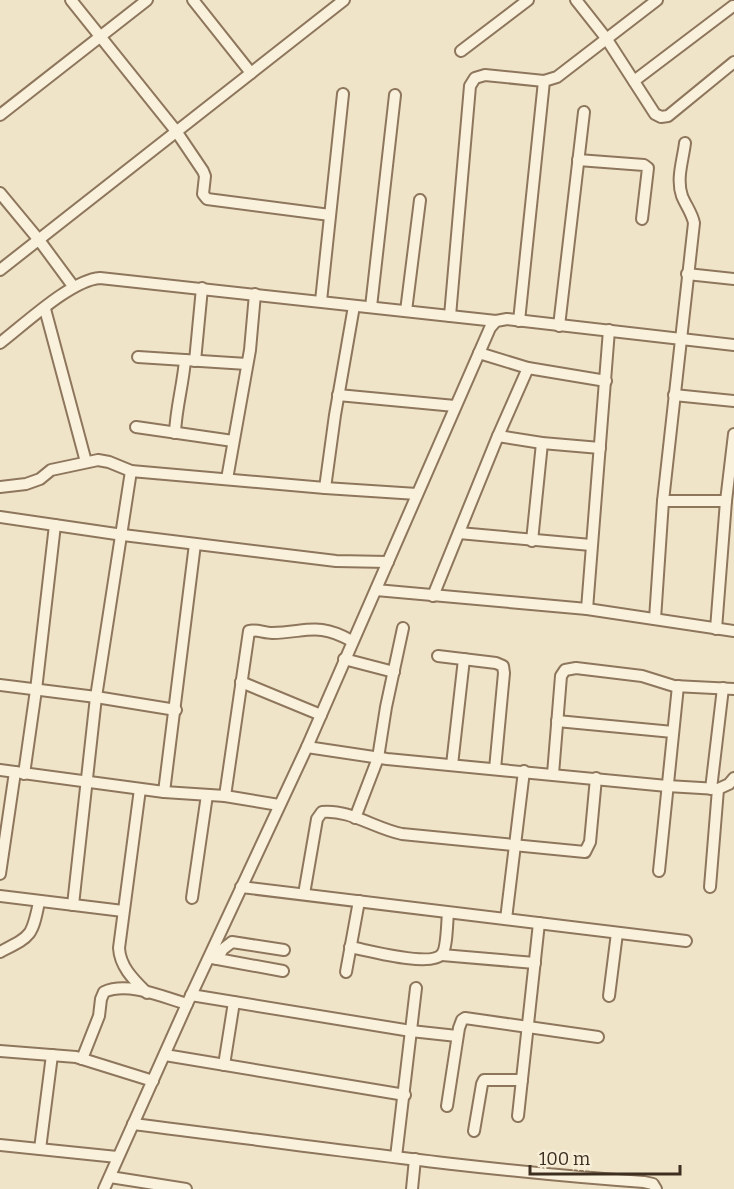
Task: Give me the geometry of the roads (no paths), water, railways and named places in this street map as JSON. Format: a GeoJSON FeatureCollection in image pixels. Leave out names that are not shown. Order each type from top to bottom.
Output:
{"type":"FeatureCollection","features":[{"type":"Feature","properties":{"kind":"street"},"geometry":{"type":"LineString","coordinates":[[71,0],[176,131],[203,171],[205,176],[203,194],[207,199],[330,214]]}},
{"type":"Feature","properties":{"kind":"street"},"geometry":{"type":"LineString","coordinates":[[0,114],[147,0]]}},
{"type":"Feature","properties":{"kind":"street"},"geometry":{"type":"LineString","coordinates":[[193,0],[250,73]]}},
{"type":"Feature","properties":{"kind":"street"},"geometry":{"type":"LineString","coordinates":[[0,270],[344,0]]}},
{"type":"Feature","properties":{"kind":"street"},"geometry":{"type":"LineString","coordinates":[[461,51],[528,0]]}},
{"type":"Feature","properties":{"kind":"street"},"geometry":{"type":"LineString","coordinates":[[576,0],[606,38],[655,114],[661,117],[668,116],[734,62]]}},
{"type":"Feature","properties":{"kind":"street"},"geometry":{"type":"LineString","coordinates":[[450,316],[470,86],[475,78],[485,75],[544,81],[557,77],[657,0]]}},
{"type":"Feature","properties":{"kind":"street"},"geometry":{"type":"LineString","coordinates":[[634,81],[731,5]]}},
{"type":"Feature","properties":{"kind":"street"},"geometry":{"type":"LineString","coordinates":[[519,321],[544,81]]}},
{"type":"Feature","properties":{"kind":"street"},"geometry":{"type":"LineString","coordinates":[[321,301],[343,94]]}},
{"type":"Feature","properties":{"kind":"street"},"geometry":{"type":"LineString","coordinates":[[371,307],[395,95]]}},
{"type":"Feature","properties":{"kind":"street"},"geometry":{"type":"LineString","coordinates":[[559,326],[584,112]]}},
{"type":"Feature","properties":{"kind":"street"},"geometry":{"type":"LineString","coordinates":[[655,619],[663,501],[694,224],[681,189],[680,178],[685,143]]}},
{"type":"Feature","properties":{"kind":"street"},"geometry":{"type":"LineString","coordinates":[[578,160],[644,165],[648,168],[642,219]]}},
{"type":"Feature","properties":{"kind":"street"},"geometry":{"type":"LineString","coordinates":[[0,193],[73,286]]}},
{"type":"Feature","properties":{"kind":"street"},"geometry":{"type":"LineString","coordinates":[[406,311],[420,200]]}},
{"type":"Feature","properties":{"kind":"street"},"geometry":{"type":"LineString","coordinates":[[687,274],[734,279]]}},
{"type":"Feature","properties":{"kind":"street"},"geometry":{"type":"LineString","coordinates":[[0,343],[73,286],[92,279],[109,278],[734,345]]}},
{"type":"Feature","properties":{"kind":"street"},"geometry":{"type":"LineString","coordinates":[[175,433],[177,408],[190,360],[202,288]]}},
{"type":"Feature","properties":{"kind":"street"},"geometry":{"type":"LineString","coordinates":[[227,479],[247,364],[255,294]]}},
{"type":"Feature","properties":{"kind":"street"},"geometry":{"type":"LineString","coordinates":[[325,488],[354,306]]}},
{"type":"Feature","properties":{"kind":"street"},"geometry":{"type":"LineString","coordinates":[[45,309],[86,462]]}},
{"type":"Feature","properties":{"kind":"street"},"geometry":{"type":"LineString","coordinates":[[104,1189],[189,999],[213,958],[241,887],[321,716],[485,336],[496,321]]}},
{"type":"Feature","properties":{"kind":"street"},"geometry":{"type":"LineString","coordinates":[[587,609],[609,330]]}},
{"type":"Feature","properties":{"kind":"street"},"geometry":{"type":"LineString","coordinates":[[479,353],[528,368],[606,381]]}},
{"type":"Feature","properties":{"kind":"street"},"geometry":{"type":"LineString","coordinates":[[138,357],[247,364]]}},
{"type":"Feature","properties":{"kind":"street"},"geometry":{"type":"LineString","coordinates":[[433,596],[528,368]]}},
{"type":"Feature","properties":{"kind":"street"},"geometry":{"type":"LineString","coordinates":[[338,395],[455,406]]}},
{"type":"Feature","properties":{"kind":"street"},"geometry":{"type":"LineString","coordinates":[[674,395],[734,401]]}},
{"type":"Feature","properties":{"kind":"street"},"geometry":{"type":"LineString","coordinates":[[136,427],[233,441]]}},
{"type":"Feature","properties":{"kind":"street"},"geometry":{"type":"LineString","coordinates":[[716,629],[726,501],[734,434]]}},
{"type":"Feature","properties":{"kind":"street"},"geometry":{"type":"LineString","coordinates":[[498,436],[542,443],[600,448]]}},
{"type":"Feature","properties":{"kind":"street"},"geometry":{"type":"LineString","coordinates":[[532,541],[542,443]]}},
{"type":"Feature","properties":{"kind":"street"},"geometry":{"type":"LineString","coordinates":[[0,487],[26,484],[40,479],[51,470],[104,460],[131,471],[417,494]]}},
{"type":"Feature","properties":{"kind":"street"},"geometry":{"type":"LineString","coordinates":[[73,905],[96,698],[123,535],[131,471]]}},
{"type":"Feature","properties":{"kind":"street"},"geometry":{"type":"LineString","coordinates":[[663,501],[726,501]]}},
{"type":"Feature","properties":{"kind":"street"},"geometry":{"type":"LineString","coordinates":[[0,518],[336,561],[388,562]]}},
{"type":"Feature","properties":{"kind":"street"},"geometry":{"type":"LineString","coordinates":[[0,874],[36,690],[56,525]]}},
{"type":"Feature","properties":{"kind":"street"},"geometry":{"type":"LineString","coordinates":[[459,533],[591,545]]}},
{"type":"Feature","properties":{"kind":"street"},"geometry":{"type":"LineString","coordinates":[[164,792],[195,544]]}},
{"type":"Feature","properties":{"kind":"street"},"geometry":{"type":"LineString","coordinates":[[376,590],[587,609],[734,631]]}},
{"type":"Feature","properties":{"kind":"street"},"geometry":{"type":"LineString","coordinates":[[355,818],[378,758],[383,721],[403,628]]}},
{"type":"Feature","properties":{"kind":"street"},"geometry":{"type":"LineString","coordinates":[[225,796],[246,639],[250,630],[270,633],[324,629],[352,641]]}},
{"type":"Feature","properties":{"kind":"street"},"geometry":{"type":"LineString","coordinates":[[438,656],[500,664],[504,669],[495,769]]}},
{"type":"Feature","properties":{"kind":"street"},"geometry":{"type":"LineString","coordinates":[[344,659],[394,672]]}},
{"type":"Feature","properties":{"kind":"street"},"geometry":{"type":"LineString","coordinates":[[452,765],[464,659]]}},
{"type":"Feature","properties":{"kind":"street"},"geometry":{"type":"LineString","coordinates":[[553,774],[561,676],[568,669],[642,676],[678,686],[728,689],[715,789],[710,887]]}},
{"type":"Feature","properties":{"kind":"street"},"geometry":{"type":"LineString","coordinates":[[241,682],[321,716]]}},
{"type":"Feature","properties":{"kind":"street"},"geometry":{"type":"LineString","coordinates":[[0,686],[176,710]]}},
{"type":"Feature","properties":{"kind":"street"},"geometry":{"type":"LineString","coordinates":[[659,872],[678,686]]}},
{"type":"Feature","properties":{"kind":"street"},"geometry":{"type":"LineString","coordinates":[[557,721],[673,732]]}},
{"type":"Feature","properties":{"kind":"street"},"geometry":{"type":"LineString","coordinates":[[307,747],[378,758],[667,786],[715,789],[729,784],[734,778]]}},
{"type":"Feature","properties":{"kind":"street"},"geometry":{"type":"LineString","coordinates":[[0,770],[164,792],[225,796],[279,805]]}},
{"type":"Feature","properties":{"kind":"street"},"geometry":{"type":"LineString","coordinates":[[506,919],[524,771]]}},
{"type":"Feature","properties":{"kind":"street"},"geometry":{"type":"LineString","coordinates":[[304,894],[318,815],[322,812],[328,811],[355,818],[383,830],[402,834],[581,852],[587,850],[590,842],[596,778]]}},
{"type":"Feature","properties":{"kind":"street"},"geometry":{"type":"LineString","coordinates":[[140,789],[119,955],[128,972],[147,993]]}},
{"type":"Feature","properties":{"kind":"street"},"geometry":{"type":"LineString","coordinates":[[192,898],[207,795]]}},
{"type":"Feature","properties":{"kind":"street"},"geometry":{"type":"LineString","coordinates":[[241,887],[686,941]]}},
{"type":"Feature","properties":{"kind":"street"},"geometry":{"type":"LineString","coordinates":[[0,896],[123,911]]}},
{"type":"Feature","properties":{"kind":"street"},"geometry":{"type":"LineString","coordinates":[[0,952],[31,933],[39,902]]}},
{"type":"Feature","properties":{"kind":"street"},"geometry":{"type":"LineString","coordinates":[[346,972],[359,902]]}},
{"type":"Feature","properties":{"kind":"street"},"geometry":{"type":"LineString","coordinates":[[442,955],[448,913]]}},
{"type":"Feature","properties":{"kind":"street"},"geometry":{"type":"LineString","coordinates":[[518,1116],[539,923]]}},
{"type":"Feature","properties":{"kind":"street"},"geometry":{"type":"LineString","coordinates":[[609,996],[617,933]]}},
{"type":"Feature","properties":{"kind":"street"},"geometry":{"type":"LineString","coordinates":[[213,958],[232,942],[284,950]]}},
{"type":"Feature","properties":{"kind":"street"},"geometry":{"type":"LineString","coordinates":[[350,947],[425,960],[432,960],[442,955],[535,963]]}},
{"type":"Feature","properties":{"kind":"street"},"geometry":{"type":"LineString","coordinates":[[213,958],[283,971]]}},
{"type":"Feature","properties":{"kind":"street"},"geometry":{"type":"LineString","coordinates":[[396,1157],[416,988]]}},
{"type":"Feature","properties":{"kind":"street"},"geometry":{"type":"LineString","coordinates":[[82,1059],[99,1016],[104,992],[116,989],[189,999],[234,1002],[411,1031],[457,1036]]}},
{"type":"Feature","properties":{"kind":"street"},"geometry":{"type":"LineString","coordinates":[[224,1065],[234,1002]]}},
{"type":"Feature","properties":{"kind":"street"},"geometry":{"type":"LineString","coordinates":[[447,1106],[459,1024],[465,1018],[598,1037]]}},
{"type":"Feature","properties":{"kind":"street"},"geometry":{"type":"LineString","coordinates":[[0,1052],[82,1059],[153,1081]]}},
{"type":"Feature","properties":{"kind":"street"},"geometry":{"type":"LineString","coordinates":[[40,1149],[52,1055]]}},
{"type":"Feature","properties":{"kind":"street"},"geometry":{"type":"LineString","coordinates":[[165,1055],[405,1095]]}},
{"type":"Feature","properties":{"kind":"street"},"geometry":{"type":"LineString","coordinates":[[474,1131],[484,1080],[522,1080]]}},
{"type":"Feature","properties":{"kind":"street"},"geometry":{"type":"LineString","coordinates":[[133,1124],[587,1183],[649,1182],[656,1189]]}},
{"type":"Feature","properties":{"kind":"street"},"geometry":{"type":"LineString","coordinates":[[0,1145],[117,1157]]}},
{"type":"Feature","properties":{"kind":"street"},"geometry":{"type":"LineString","coordinates":[[412,1189],[415,1159]]}},
{"type":"Feature","properties":{"kind":"street"},"geometry":{"type":"LineString","coordinates":[[110,1177],[186,1189]]}}]}
